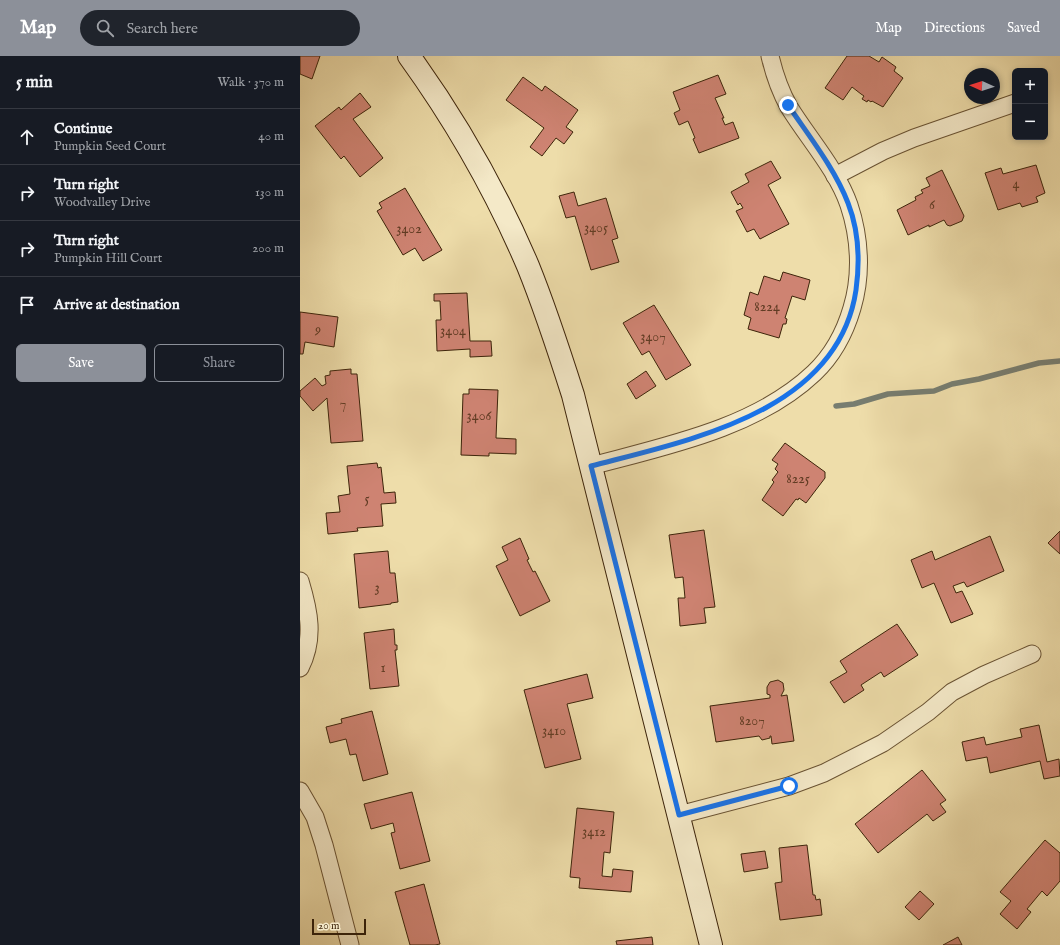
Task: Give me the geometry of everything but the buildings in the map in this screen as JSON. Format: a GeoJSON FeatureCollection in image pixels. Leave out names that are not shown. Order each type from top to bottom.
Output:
{"type":"FeatureCollection","features":[{"type":"Feature","properties":{"kind":"street"},"geometry":{"type":"LineString","coordinates":[[409,56],[452,118],[492,189],[528,266],[552,331],[573,395],[711,945]]}},
{"type":"Feature","properties":{"kind":"street"},"geometry":{"type":"LineString","coordinates":[[591,466],[686,441],[717,430],[759,412],[791,393],[816,372],[835,347],[847,323],[855,299],[859,273],[856,234],[848,204],[835,176],[788,105],[774,73],[770,56]]}},
{"type":"Feature","properties":{"kind":"street"},"geometry":{"type":"LineString","coordinates":[[835,176],[883,151],[914,138],[1012,104]]}},
{"type":"Feature","properties":{"kind":"street"},"geometry":{"type":"LineString","coordinates":[[300,581],[309,615],[310,628],[307,646],[300,668]]}},
{"type":"Feature","properties":{"kind":"street"},"geometry":{"type":"LineString","coordinates":[[679,815],[789,786],[824,773],[883,743],[928,712],[952,692],[984,675],[1032,654]]}},
{"type":"Feature","properties":{"kind":"street"},"geometry":{"type":"LineString","coordinates":[[300,791],[315,817],[324,845],[350,945]]}},
{"type":"Feature","properties":{"kind":"waterway"},"geometry":{"type":"LineString","coordinates":[[836,406],[854,404],[888,394],[934,391],[952,384],[979,379],[1039,363],[1060,361]]}},
{"type":"Feature","properties":{"kind":"route"},"geometry":{"type":"LineString","coordinates":[[788,105],[835,176],[848,204],[856,234],[859,273],[855,299],[847,323],[835,347],[816,372],[791,393],[759,412],[717,430],[686,441],[591,466],[679,815],[789,786]]}}]}
